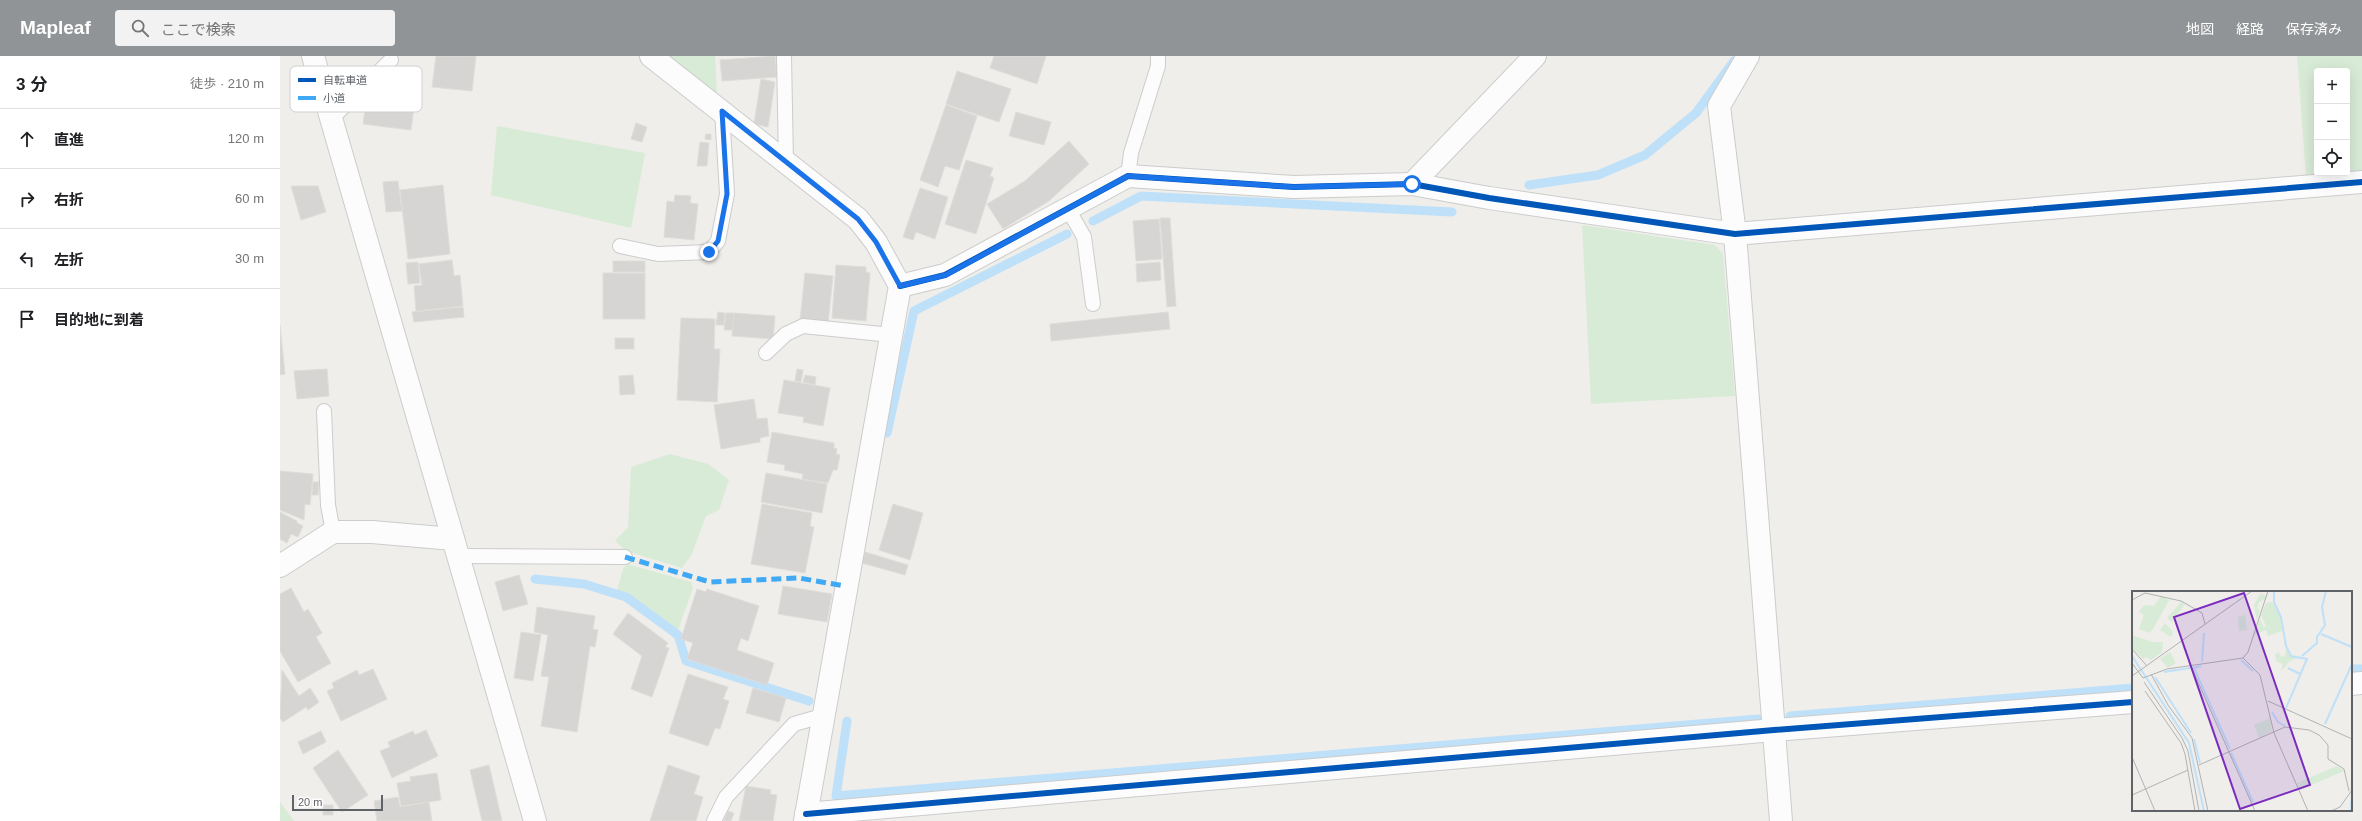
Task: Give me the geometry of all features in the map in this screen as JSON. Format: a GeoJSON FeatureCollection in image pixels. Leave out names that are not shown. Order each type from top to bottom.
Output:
{"type":"FeatureCollection","features":[{"type":"Feature","properties":{"kind":"street"},"geometry":{"type":"LineString","coordinates":[[313,56],[316,66]]}},
{"type":"Feature","properties":{"kind":"street"},"geometry":{"type":"LineString","coordinates":[[650,56],[858,219],[876,242],[900,286],[805,818],[1774,730],[2132,702]]}},
{"type":"Feature","properties":{"kind":"street"},"geometry":{"type":"LineString","coordinates":[[1412,184],[1535,56]]}},
{"type":"Feature","properties":{"kind":"street"},"geometry":{"type":"LineString","coordinates":[[1748,56],[1719,106],[1734,234],[1781,821]]}},
{"type":"Feature","properties":{"kind":"street"},"geometry":{"type":"LineString","coordinates":[[330,112],[535,821]]}},
{"type":"Feature","properties":{"kind":"street"},"geometry":{"type":"LineString","coordinates":[[900,286],[946,275],[1128,176],[1294,187],[1412,184],[1489,198],[1734,234],[2362,182]]}},
{"type":"Feature","properties":{"kind":"street"},"geometry":{"type":"LineString","coordinates":[[280,566],[333,532],[372,532],[455,547]]}},
{"type":"Feature","properties":{"kind":"street"},"geometry":{"type":"LineString","coordinates":[[2352,684],[2362,683]]}},
{"type":"Feature","properties":{"kind":"lane"},"geometry":{"type":"LineString","coordinates":[[784,56],[786,162]]}},
{"type":"Feature","properties":{"kind":"lane"},"geometry":{"type":"LineString","coordinates":[[1128,176],[1131,153],[1158,66],[1158,56]]}},
{"type":"Feature","properties":{"kind":"lane"},"geometry":{"type":"LineString","coordinates":[[385,66],[391,60]]}},
{"type":"Feature","properties":{"kind":"lane"},"geometry":{"type":"LineString","coordinates":[[620,246],[658,254],[709,252],[718,241],[727,194],[722,111]]}},
{"type":"Feature","properties":{"kind":"lane"},"geometry":{"type":"LineString","coordinates":[[332,118],[338,112]]}},
{"type":"Feature","properties":{"kind":"lane"},"geometry":{"type":"LineString","coordinates":[[1068,209],[1084,237],[1093,304]]}},
{"type":"Feature","properties":{"kind":"lane"},"geometry":{"type":"LineString","coordinates":[[766,354],[786,334],[803,326],[891,335]]}},
{"type":"Feature","properties":{"kind":"lane"},"geometry":{"type":"LineString","coordinates":[[324,411],[328,505],[333,532]]}},
{"type":"Feature","properties":{"kind":"lane"},"geometry":{"type":"LineString","coordinates":[[455,547],[625,557]]}},
{"type":"Feature","properties":{"kind":"lane"},"geometry":{"type":"LineString","coordinates":[[714,821],[726,797],[794,724],[822,716]]}},
{"type":"Feature","properties":{"kind":"green space"},"geometry":{"type":"Polygon","coordinates":[[[670,56],[715,56],[717,95],[670,56]]]}},
{"type":"Feature","properties":{"kind":"green space"},"geometry":{"type":"Polygon","coordinates":[[[2297,56],[2362,56],[2362,171],[2350,173],[2350,68],[2314,68],[2314,175],[2306,176],[2297,56]]]}},
{"type":"Feature","properties":{"kind":"green space"},"geometry":{"type":"Polygon","coordinates":[[[497,126],[645,153],[631,228],[491,195],[497,126]]]}},
{"type":"Feature","properties":{"kind":"green space"},"geometry":{"type":"Polygon","coordinates":[[[1582,225],[1715,245],[1723,254],[1735,396],[1591,404],[1582,225]]]}},
{"type":"Feature","properties":{"kind":"green space"},"geometry":{"type":"Polygon","coordinates":[[[670,454],[708,464],[729,480],[719,510],[706,516],[692,554],[682,568],[626,551],[615,541],[628,527],[631,467],[670,454]]]}},
{"type":"Feature","properties":{"kind":"green space"},"geometry":{"type":"Polygon","coordinates":[[[627,564],[691,582],[693,588],[678,630],[626,593],[617,591],[623,569],[627,564]]]}},
{"type":"Feature","properties":{"kind":"green space"},"geometry":{"type":"Polygon","coordinates":[[[280,802],[294,821],[280,821],[280,802]]]}},
{"type":"Feature","properties":{"kind":"building"},"geometry":{"type":"Polygon","coordinates":[[[436,56],[476,56],[472,91],[432,87],[436,56]]]}},
{"type":"Feature","properties":{"kind":"building"},"geometry":{"type":"Polygon","coordinates":[[[775,56],[777,77],[722,81],[720,60],[775,56]]]}},
{"type":"Feature","properties":{"kind":"building"},"geometry":{"type":"Polygon","coordinates":[[[994,56],[1046,56],[1037,84],[990,68],[994,56]]]}},
{"type":"Feature","properties":{"kind":"building"},"geometry":{"type":"Polygon","coordinates":[[[957,71],[1011,89],[999,122],[946,104],[957,71]]]}},
{"type":"Feature","properties":{"kind":"building"},"geometry":{"type":"Polygon","coordinates":[[[761,79],[775,82],[768,127],[754,124],[761,79]]]}},
{"type":"Feature","properties":{"kind":"building"},"geometry":{"type":"Polygon","coordinates":[[[946,105],[977,116],[959,170],[945,166],[938,187],[920,180],[946,105]]]}},
{"type":"Feature","properties":{"kind":"building"},"geometry":{"type":"Polygon","coordinates":[[[365,112],[413,112],[411,130],[363,124],[365,112]]]}},
{"type":"Feature","properties":{"kind":"building"},"geometry":{"type":"Polygon","coordinates":[[[1016,112],[1051,122],[1044,145],[1009,136],[1016,112]]]}},
{"type":"Feature","properties":{"kind":"building"},"geometry":{"type":"Polygon","coordinates":[[[636,123],[647,127],[642,142],[631,139],[636,123]]]}},
{"type":"Feature","properties":{"kind":"building"},"geometry":{"type":"Polygon","coordinates":[[[706,134],[711,134],[711,140],[705,139],[706,134]]]}},
{"type":"Feature","properties":{"kind":"building"},"geometry":{"type":"Polygon","coordinates":[[[1069,141],[1089,164],[1049,201],[1003,229],[987,204],[1025,181],[1069,141]]]}},
{"type":"Feature","properties":{"kind":"building"},"geometry":{"type":"Polygon","coordinates":[[[700,142],[709,143],[707,166],[697,166],[700,142]]]}},
{"type":"Feature","properties":{"kind":"building"},"geometry":{"type":"Polygon","coordinates":[[[966,160],[993,168],[990,176],[994,178],[976,234],[945,224],[966,160]]]}},
{"type":"Feature","properties":{"kind":"building"},"geometry":{"type":"Polygon","coordinates":[[[398,181],[402,211],[386,212],[383,182],[398,181]]]}},
{"type":"Feature","properties":{"kind":"building"},"geometry":{"type":"Polygon","coordinates":[[[443,185],[450,254],[408,259],[400,190],[443,185]]]}},
{"type":"Feature","properties":{"kind":"building"},"geometry":{"type":"Polygon","coordinates":[[[291,186],[318,186],[326,212],[301,220],[291,186]]]}},
{"type":"Feature","properties":{"kind":"building"},"geometry":{"type":"Polygon","coordinates":[[[920,188],[948,197],[935,239],[916,232],[913,240],[903,237],[920,188]]]}},
{"type":"Feature","properties":{"kind":"building"},"geometry":{"type":"Polygon","coordinates":[[[675,195],[691,196],[690,203],[698,204],[694,240],[664,237],[667,201],[674,202],[675,195]]]}},
{"type":"Feature","properties":{"kind":"building"},"geometry":{"type":"Polygon","coordinates":[[[1160,218],[1170,218],[1176,306],[1167,307],[1160,218]]]}},
{"type":"Feature","properties":{"kind":"building"},"geometry":{"type":"Polygon","coordinates":[[[1159,219],[1162,259],[1136,261],[1133,221],[1159,219]]]}},
{"type":"Feature","properties":{"kind":"building"},"geometry":{"type":"Polygon","coordinates":[[[452,260],[454,276],[460,275],[463,306],[416,311],[414,286],[422,285],[419,264],[452,260]]]}},
{"type":"Feature","properties":{"kind":"building"},"geometry":{"type":"Polygon","coordinates":[[[613,261],[645,261],[645,272],[613,272],[613,261]]]}},
{"type":"Feature","properties":{"kind":"building"},"geometry":{"type":"Polygon","coordinates":[[[418,262],[420,283],[408,284],[406,263],[418,262]]]}},
{"type":"Feature","properties":{"kind":"building"},"geometry":{"type":"Polygon","coordinates":[[[1160,262],[1161,280],[1137,282],[1136,264],[1160,262]]]}},
{"type":"Feature","properties":{"kind":"building"},"geometry":{"type":"Polygon","coordinates":[[[836,265],[866,267],[866,272],[870,273],[866,321],[832,318],[836,265]]]}},
{"type":"Feature","properties":{"kind":"building"},"geometry":{"type":"Polygon","coordinates":[[[603,273],[645,273],[645,319],[603,319],[603,273]]]}},
{"type":"Feature","properties":{"kind":"building"},"geometry":{"type":"Polygon","coordinates":[[[805,273],[833,276],[828,323],[800,320],[805,273]]]}},
{"type":"Feature","properties":{"kind":"building"},"geometry":{"type":"Polygon","coordinates":[[[463,307],[464,317],[414,322],[412,312],[463,307]]]}},
{"type":"Feature","properties":{"kind":"building"},"geometry":{"type":"Polygon","coordinates":[[[718,312],[725,313],[724,325],[716,325],[718,312]]]}},
{"type":"Feature","properties":{"kind":"building"},"geometry":{"type":"Polygon","coordinates":[[[1168,312],[1170,329],[1051,341],[1050,324],[1168,312]]]}},
{"type":"Feature","properties":{"kind":"building"},"geometry":{"type":"Polygon","coordinates":[[[726,313],[734,313],[733,330],[724,330],[726,313]]]}},
{"type":"Feature","properties":{"kind":"building"},"geometry":{"type":"Polygon","coordinates":[[[734,313],[775,316],[773,339],[732,336],[734,313]]]}},
{"type":"Feature","properties":{"kind":"building"},"geometry":{"type":"Polygon","coordinates":[[[681,318],[715,319],[714,349],[720,349],[717,402],[677,400],[681,318]]]}},
{"type":"Feature","properties":{"kind":"building"},"geometry":{"type":"Polygon","coordinates":[[[280,325],[285,374],[280,375],[280,325]]]}},
{"type":"Feature","properties":{"kind":"building"},"geometry":{"type":"Polygon","coordinates":[[[615,338],[634,338],[634,349],[615,349],[615,338]]]}},
{"type":"Feature","properties":{"kind":"building"},"geometry":{"type":"Polygon","coordinates":[[[327,369],[329,396],[297,399],[294,371],[327,369]]]}},
{"type":"Feature","properties":{"kind":"building"},"geometry":{"type":"Polygon","coordinates":[[[797,369],[803,370],[801,382],[795,381],[797,369]]]}},
{"type":"Feature","properties":{"kind":"building"},"geometry":{"type":"Polygon","coordinates":[[[633,375],[635,394],[620,395],[619,376],[633,375]]]}},
{"type":"Feature","properties":{"kind":"building"},"geometry":{"type":"Polygon","coordinates":[[[805,375],[816,377],[815,385],[803,382],[805,375]]]}},
{"type":"Feature","properties":{"kind":"building"},"geometry":{"type":"Polygon","coordinates":[[[784,380],[830,388],[823,426],[803,422],[804,417],[778,413],[784,380]]]}},
{"type":"Feature","properties":{"kind":"building"},"geometry":{"type":"Polygon","coordinates":[[[754,399],[757,419],[767,418],[769,436],[760,438],[760,442],[721,449],[714,405],[754,399]]]}},
{"type":"Feature","properties":{"kind":"building"},"geometry":{"type":"Polygon","coordinates":[[[772,432],[834,443],[834,448],[837,449],[836,454],[840,455],[837,470],[833,470],[828,483],[802,479],[803,474],[784,470],[785,465],[767,462],[772,432]]]}},
{"type":"Feature","properties":{"kind":"building"},"geometry":{"type":"Polygon","coordinates":[[[280,471],[313,474],[310,505],[305,504],[304,520],[280,510],[280,471]]]}},
{"type":"Feature","properties":{"kind":"building"},"geometry":{"type":"Polygon","coordinates":[[[766,473],[827,484],[822,513],[761,502],[766,473]]]}},
{"type":"Feature","properties":{"kind":"building"},"geometry":{"type":"Polygon","coordinates":[[[313,482],[319,482],[318,495],[312,495],[313,482]]]}},
{"type":"Feature","properties":{"kind":"building"},"geometry":{"type":"Polygon","coordinates":[[[762,504],[812,513],[810,526],[814,527],[805,573],[751,564],[762,504]]]}},
{"type":"Feature","properties":{"kind":"building"},"geometry":{"type":"Polygon","coordinates":[[[893,504],[923,513],[910,560],[879,550],[893,504]]]}},
{"type":"Feature","properties":{"kind":"building"},"geometry":{"type":"Polygon","coordinates":[[[280,512],[303,526],[298,537],[291,534],[287,543],[280,539],[280,512]]]}},
{"type":"Feature","properties":{"kind":"building"},"geometry":{"type":"Polygon","coordinates":[[[865,552],[908,565],[905,575],[862,563],[865,552]]]}},
{"type":"Feature","properties":{"kind":"building"},"geometry":{"type":"Polygon","coordinates":[[[519,575],[528,604],[503,611],[495,582],[519,575]]]}},
{"type":"Feature","properties":{"kind":"building"},"geometry":{"type":"Polygon","coordinates":[[[783,586],[832,594],[827,622],[778,614],[783,586]]]}},
{"type":"Feature","properties":{"kind":"building"},"geometry":{"type":"Polygon","coordinates":[[[291,588],[304,612],[308,609],[322,633],[316,637],[331,663],[298,682],[280,651],[280,594],[291,588]]]}},
{"type":"Feature","properties":{"kind":"building"},"geometry":{"type":"Polygon","coordinates":[[[697,589],[706,592],[707,589],[759,606],[748,641],[741,638],[737,650],[774,663],[767,685],[687,659],[693,643],[681,639],[697,589]]]}},
{"type":"Feature","properties":{"kind":"building"},"geometry":{"type":"Polygon","coordinates":[[[537,607],[595,616],[593,629],[598,630],[595,647],[590,646],[577,732],[541,726],[549,677],[541,676],[548,635],[534,632],[537,607]]]}},
{"type":"Feature","properties":{"kind":"building"},"geometry":{"type":"Polygon","coordinates":[[[628,613],[668,643],[665,647],[669,648],[652,697],[631,689],[642,656],[613,634],[628,613]]]}},
{"type":"Feature","properties":{"kind":"building"},"geometry":{"type":"Polygon","coordinates":[[[521,632],[541,635],[533,681],[514,678],[521,632]]]}},
{"type":"Feature","properties":{"kind":"building"},"geometry":{"type":"Polygon","coordinates":[[[373,669],[387,699],[341,721],[327,691],[334,688],[332,683],[357,670],[359,675],[373,669]]]}},
{"type":"Feature","properties":{"kind":"building"},"geometry":{"type":"Polygon","coordinates":[[[282,670],[299,696],[310,688],[319,702],[308,710],[306,707],[283,722],[280,718],[282,670]]]}},
{"type":"Feature","properties":{"kind":"building"},"geometry":{"type":"Polygon","coordinates":[[[688,674],[728,687],[723,699],[729,701],[720,729],[715,728],[708,746],[669,733],[688,674]]]}},
{"type":"Feature","properties":{"kind":"building"},"geometry":{"type":"Polygon","coordinates":[[[753,688],[786,698],[779,722],[746,713],[753,688]]]}},
{"type":"Feature","properties":{"kind":"building"},"geometry":{"type":"Polygon","coordinates":[[[426,730],[438,756],[392,778],[380,751],[390,747],[388,742],[413,731],[415,735],[426,730]]]}},
{"type":"Feature","properties":{"kind":"building"},"geometry":{"type":"Polygon","coordinates":[[[321,731],[326,742],[303,754],[298,742],[321,731]]]}},
{"type":"Feature","properties":{"kind":"building"},"geometry":{"type":"Polygon","coordinates":[[[338,750],[368,795],[342,812],[313,768],[338,750]]]}},
{"type":"Feature","properties":{"kind":"building"},"geometry":{"type":"Polygon","coordinates":[[[489,765],[502,821],[482,821],[470,770],[489,765]]]}},
{"type":"Feature","properties":{"kind":"building"},"geometry":{"type":"Polygon","coordinates":[[[668,765],[700,776],[694,794],[703,797],[696,821],[650,821],[668,765]]]}},
{"type":"Feature","properties":{"kind":"building"},"geometry":{"type":"Polygon","coordinates":[[[437,773],[441,800],[401,806],[397,783],[411,781],[410,777],[437,773]]]}},
{"type":"Feature","properties":{"kind":"building"},"geometry":{"type":"Polygon","coordinates":[[[746,786],[771,790],[770,794],[777,795],[773,821],[739,821],[746,786]]]}},
{"type":"Feature","properties":{"kind":"building"},"geometry":{"type":"Polygon","coordinates":[[[398,797],[400,807],[429,802],[432,821],[377,821],[374,801],[398,797]]]}},
{"type":"Feature","properties":{"kind":"building"},"geometry":{"type":"Polygon","coordinates":[[[323,805],[333,805],[333,815],[323,815],[323,805]]]}},
{"type":"Feature","properties":{"kind":"building"},"geometry":{"type":"Polygon","coordinates":[[[728,811],[734,813],[731,821],[724,821],[728,811]]]}},
{"type":"Feature","properties":{"kind":"waterway"},"geometry":{"type":"LineString","coordinates":[[1529,185],[1598,175],[1645,155],[1696,113],[1734,61]]}},
{"type":"Feature","properties":{"kind":"waterway"},"geometry":{"type":"LineString","coordinates":[[1093,221],[1141,196],[1452,212]]}},
{"type":"Feature","properties":{"kind":"waterway"},"geometry":{"type":"LineString","coordinates":[[887,433],[914,311],[1067,234]]}},
{"type":"Feature","properties":{"kind":"waterway"},"geometry":{"type":"LineString","coordinates":[[535,579],[584,584],[626,597],[678,635],[686,661],[809,701]]}},
{"type":"Feature","properties":{"kind":"waterway"},"geometry":{"type":"LineString","coordinates":[[2352,669],[2362,669]]}},
{"type":"Feature","properties":{"kind":"waterway"},"geometry":{"type":"LineString","coordinates":[[1790,716],[2132,688]]}},
{"type":"Feature","properties":{"kind":"waterway"},"geometry":{"type":"LineString","coordinates":[[847,721],[836,796],[1758,719]]}},
{"type":"Feature","properties":{"kind":"marked path"},"geometry":{"type":"LineString","coordinates":[[625,557],[710,582],[799,578],[845,586]]}},
{"type":"Feature","properties":{"kind":"cycle path"},"geometry":{"type":"LineString","coordinates":[[900,286],[945,275],[1128,176],[1294,187],[1412,184],[1489,198],[1735,234],[2362,182]]}},
{"type":"Feature","properties":{"kind":"cycle path"},"geometry":{"type":"LineString","coordinates":[[806,814],[1774,730],[2132,702]]}},
{"type":"Feature","properties":{"kind":"route"},"geometry":{"type":"LineString","coordinates":[[709,252],[718,241],[727,194],[722,111],[858,219],[876,242],[900,286],[946,275],[1128,176],[1294,187],[1412,184]]}}]}
